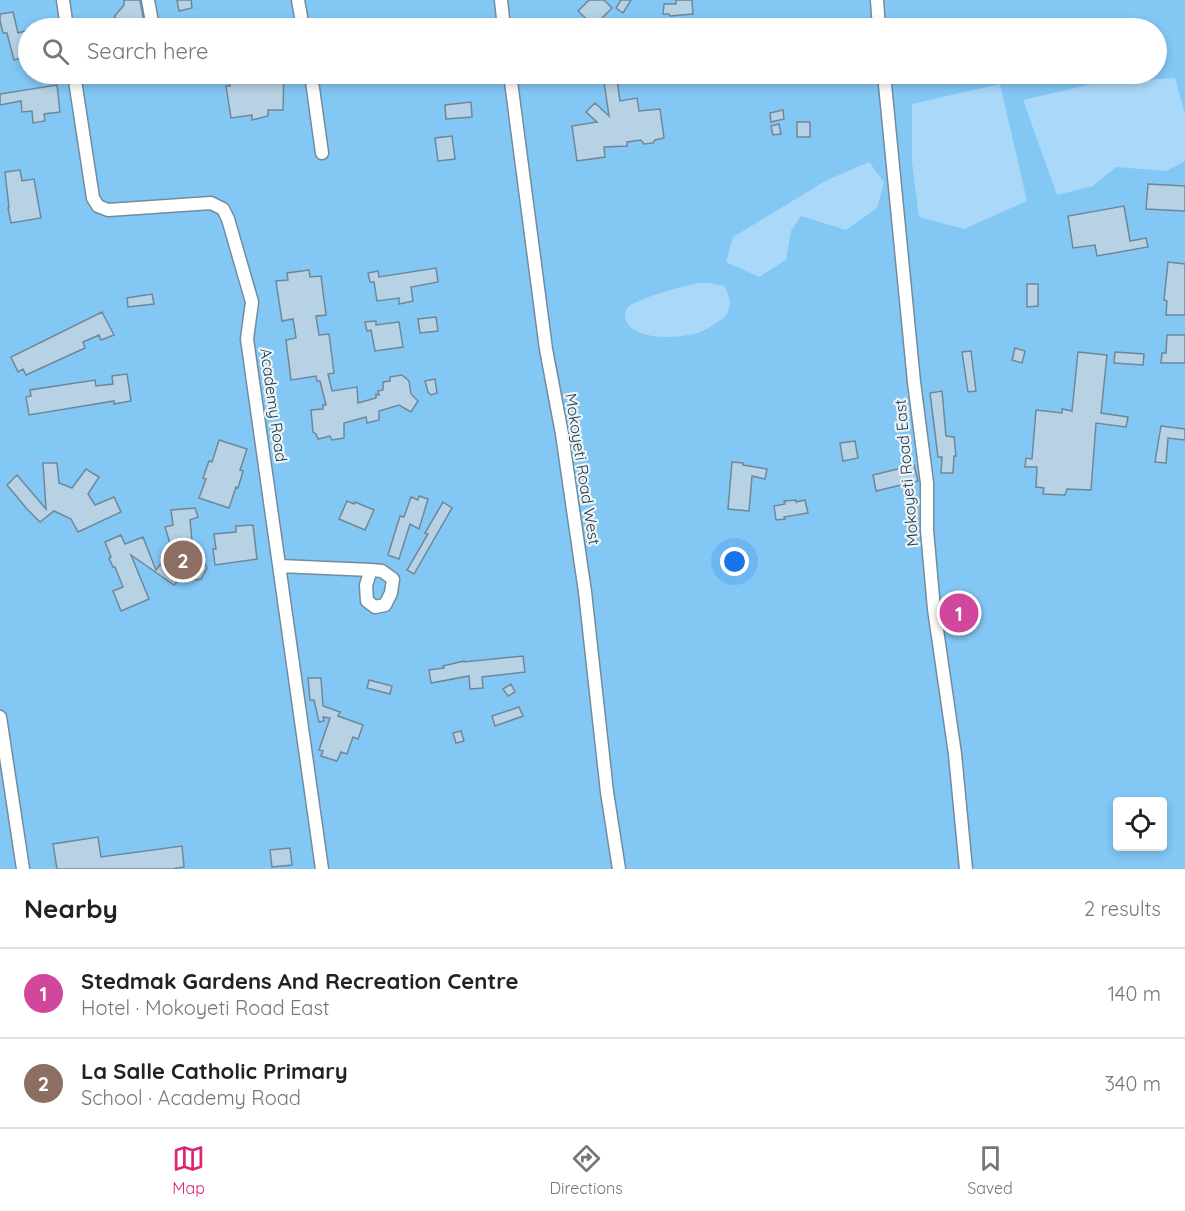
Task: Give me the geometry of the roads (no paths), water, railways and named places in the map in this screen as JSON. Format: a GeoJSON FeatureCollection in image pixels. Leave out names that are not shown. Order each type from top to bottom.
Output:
{"type":"FeatureCollection","features":[{"type":"Feature","properties":{"kind":"street"},"geometry":{"type":"LineString","coordinates":[[63,0],[66,18]]}},
{"type":"Feature","properties":{"kind":"street"},"geometry":{"type":"LineString","coordinates":[[148,0],[151,18]]}},
{"type":"Feature","properties":{"kind":"street"},"geometry":{"type":"LineString","coordinates":[[298,0],[301,18]]}},
{"type":"Feature","properties":{"kind":"street"},"geometry":{"type":"LineString","coordinates":[[501,0],[503,18]]}},
{"type":"Feature","properties":{"kind":"street"},"geometry":{"type":"LineString","coordinates":[[877,0],[878,18]]}},
{"type":"Feature","properties":{"kind":"street","name":"Academy Road"},"geometry":{"type":"LineString","coordinates":[[75,84],[89,179],[93,198],[98,206],[108,210],[211,203],[223,209],[228,219],[252,302],[247,339],[322,869]]}},
{"type":"Feature","properties":{"kind":"street"},"geometry":{"type":"LineString","coordinates":[[312,84],[322,153]]}},
{"type":"Feature","properties":{"kind":"street","name":"Mokoyeti Road West"},"geometry":{"type":"LineString","coordinates":[[511,84],[546,349],[562,434],[585,592],[607,792],[619,869]]}},
{"type":"Feature","properties":{"kind":"street","name":"Mokoyeti Road East"},"geometry":{"type":"LineString","coordinates":[[885,84],[914,382],[927,483],[927,530],[934,609],[955,754],[966,869]]}},
{"type":"Feature","properties":{"kind":"street"},"geometry":{"type":"LineString","coordinates":[[280,566],[371,570]]}},
{"type":"Feature","properties":{"kind":"street"},"geometry":{"type":"LineString","coordinates":[[0,717],[22,869]]}},
{"type":"Feature","properties":{"kind":"place","name":"La Salle Catholic Primary"},"geometry":{"type":"Point","coordinates":[183,560]}},
{"type":"Feature","properties":{"kind":"place","name":"Stedmak Gardens And Recreation Centre"},"geometry":{"type":"Point","coordinates":[959,613]}}]}
